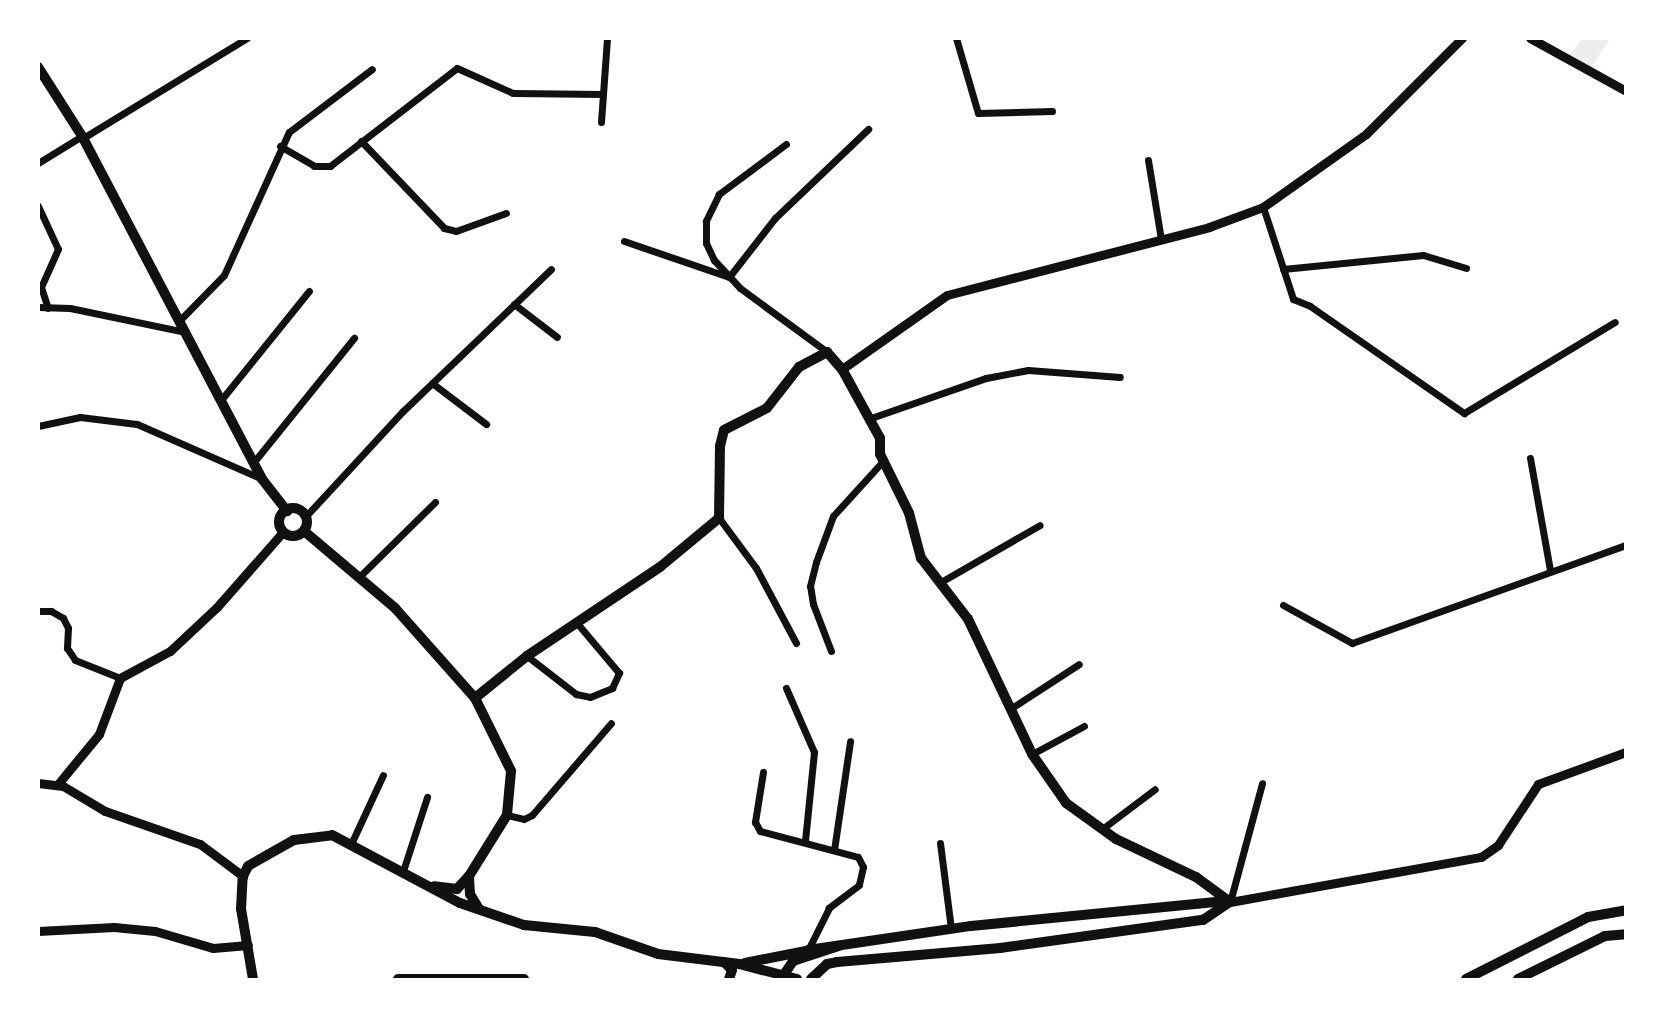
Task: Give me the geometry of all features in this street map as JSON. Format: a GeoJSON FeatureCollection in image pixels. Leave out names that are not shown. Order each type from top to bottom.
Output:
{"type":"FeatureCollection","features":[{"type":"Feature","properties":{"kind":"main road"},"geometry":{"type":"LineString","coordinates":[[38,67],[83,137],[253,463],[287,511]]}},
{"type":"Feature","properties":{"kind":"main road"},"geometry":{"type":"LineString","coordinates":[[475,698],[527,656],[660,567],[719,518],[720,446],[724,430],[766,408],[799,367],[827,352],[842,369],[871,418],[880,438],[883,461],[909,513],[921,558],[938,584],[968,619],[1032,754],[1066,803],[1102,829],[1196,877],[1230,902]]}},
{"type":"Feature","properties":{"kind":"main road"},"geometry":{"type":"LineString","coordinates":[[296,509],[306,516],[304,531],[292,536],[283,532],[280,520],[287,511],[296,509]]}},
{"type":"Feature","properties":{"kind":"main road"},"geometry":{"type":"LineString","coordinates":[[304,531],[361,575],[475,698],[511,771],[507,815],[468,876],[457,889],[430,886]]}},
{"type":"Feature","properties":{"kind":"main road"},"geometry":{"type":"LineString","coordinates":[[253,979],[241,909],[243,876],[258,860],[294,840],[332,835],[479,909],[524,925],[595,932],[658,954],[739,964],[797,979]]}},
{"type":"Feature","properties":{"kind":"main road"},"geometry":{"type":"LineString","coordinates":[[468,876],[470,894],[479,909]]}},
{"type":"Feature","properties":{"kind":"main road"},"geometry":{"type":"LineString","coordinates":[[739,964],[808,950],[951,929],[1230,902]]}},
{"type":"Feature","properties":{"kind":"main road"},"geometry":{"type":"LineString","coordinates":[[804,979],[808,970],[832,963],[1000,948],[1203,920],[1230,902]]}},
{"type":"Feature","properties":{"kind":"main road"},"geometry":{"type":"LineString","coordinates":[[1466,979],[1588,917],[1626,910]]}},
{"type":"Feature","properties":{"kind":"main road"},"geometry":{"type":"LineString","coordinates":[[1518,979],[1605,936],[1626,934]]}},
{"type":"Feature","properties":{"kind":"main road"},"geometry":{"type":"LineString","coordinates":[[782,977],[793,961],[839,946]]}},
{"type":"Feature","properties":{"kind":"main road"},"geometry":{"type":"LineString","coordinates":[[722,961],[732,970],[729,979]]}},
{"type":"Feature","properties":{"kind":"main road"},"geometry":{"type":"LineString","coordinates":[[811,979],[832,963]]}},
{"type":"Feature","properties":{"kind":"main road"},"geometry":{"type":"LineString","coordinates":[[398,979],[524,979]]}},
{"type":"Feature","properties":{"kind":"street"},"geometry":{"type":"LineString","coordinates":[[38,163],[247,38]]}},
{"type":"Feature","properties":{"kind":"street"},"geometry":{"type":"LineString","coordinates":[[601,122],[607,38]]}},
{"type":"Feature","properties":{"kind":"street"},"geometry":{"type":"LineString","coordinates":[[956,38],[978,113],[1052,111]]}},
{"type":"Feature","properties":{"kind":"street"},"geometry":{"type":"LineString","coordinates":[[842,369],[947,295],[1161,239],[1263,206],[1366,134],[1462,38]]}},
{"type":"Feature","properties":{"kind":"street"},"geometry":{"type":"LineString","coordinates":[[1530,38],[1626,91]]}},
{"type":"Feature","properties":{"kind":"street"},"geometry":{"type":"LineString","coordinates":[[280,146],[324,168],[457,68],[513,93],[603,94]]}},
{"type":"Feature","properties":{"kind":"street"},"geometry":{"type":"LineString","coordinates":[[179,321],[224,275],[280,146],[289,132],[372,69]]}},
{"type":"Feature","properties":{"kind":"street"},"geometry":{"type":"LineString","coordinates":[[729,277],[775,218],[868,129]]}},
{"type":"Feature","properties":{"kind":"street"},"geometry":{"type":"LineString","coordinates":[[361,141],[444,228],[456,230],[506,213]]}},
{"type":"Feature","properties":{"kind":"street"},"geometry":{"type":"LineString","coordinates":[[786,144],[727,187],[709,212],[706,243],[729,277],[827,352]]}},
{"type":"Feature","properties":{"kind":"street"},"geometry":{"type":"LineString","coordinates":[[1147,160],[1161,239]]}},
{"type":"Feature","properties":{"kind":"street"},"geometry":{"type":"LineString","coordinates":[[38,206],[58,249],[41,289],[48,308]]}},
{"type":"Feature","properties":{"kind":"street"},"geometry":{"type":"LineString","coordinates":[[1263,206],[1293,299],[1310,306],[1464,413],[1615,322]]}},
{"type":"Feature","properties":{"kind":"street"},"geometry":{"type":"LineString","coordinates":[[624,241],[729,277]]}},
{"type":"Feature","properties":{"kind":"street"},"geometry":{"type":"LineString","coordinates":[[1283,269],[1423,256],[1466,268]]}},
{"type":"Feature","properties":{"kind":"street"},"geometry":{"type":"LineString","coordinates":[[306,516],[432,383],[551,269]]}},
{"type":"Feature","properties":{"kind":"street"},"geometry":{"type":"LineString","coordinates":[[221,400],[309,291]]}},
{"type":"Feature","properties":{"kind":"street"},"geometry":{"type":"LineString","coordinates":[[514,304],[557,337]]}},
{"type":"Feature","properties":{"kind":"street"},"geometry":{"type":"LineString","coordinates":[[38,307],[70,308],[185,332]]}},
{"type":"Feature","properties":{"kind":"street"},"geometry":{"type":"LineString","coordinates":[[253,463],[354,338]]}},
{"type":"Feature","properties":{"kind":"street"},"geometry":{"type":"LineString","coordinates":[[871,418],[986,378],[1028,370],[1120,377]]}},
{"type":"Feature","properties":{"kind":"street"},"geometry":{"type":"LineString","coordinates":[[432,383],[486,424]]}},
{"type":"Feature","properties":{"kind":"street"},"geometry":{"type":"LineString","coordinates":[[38,426],[80,417],[137,424],[262,479]]}},
{"type":"Feature","properties":{"kind":"street"},"geometry":{"type":"LineString","coordinates":[[1530,458],[1550,569]]}},
{"type":"Feature","properties":{"kind":"street"},"geometry":{"type":"LineString","coordinates":[[831,650],[813,604],[810,586],[816,562],[833,516],[883,461]]}},
{"type":"Feature","properties":{"kind":"street"},"geometry":{"type":"LineString","coordinates":[[361,575],[435,502]]}},
{"type":"Feature","properties":{"kind":"street"},"geometry":{"type":"LineString","coordinates":[[719,518],[756,568],[796,643]]}},
{"type":"Feature","properties":{"kind":"street"},"geometry":{"type":"LineString","coordinates":[[938,584],[1040,525]]}},
{"type":"Feature","properties":{"kind":"street"},"geometry":{"type":"LineString","coordinates":[[58,785],[99,734],[120,678],[170,651],[217,607],[283,532]]}},
{"type":"Feature","properties":{"kind":"street"},"geometry":{"type":"LineString","coordinates":[[1283,605],[1352,643],[1550,569],[1626,545]]}},
{"type":"Feature","properties":{"kind":"street"},"geometry":{"type":"LineString","coordinates":[[38,611],[51,611],[62,618],[68,628],[67,648],[75,660],[120,678]]}},
{"type":"Feature","properties":{"kind":"street"},"geometry":{"type":"LineString","coordinates":[[527,656],[576,694],[590,697],[612,688],[619,673],[576,622]]}},
{"type":"Feature","properties":{"kind":"street"},"geometry":{"type":"LineString","coordinates":[[1010,709],[1079,664]]}},
{"type":"Feature","properties":{"kind":"street"},"geometry":{"type":"LineString","coordinates":[[786,688],[814,752],[805,841]]}},
{"type":"Feature","properties":{"kind":"street"},"geometry":{"type":"LineString","coordinates":[[507,815],[522,819],[532,815],[611,723]]}},
{"type":"Feature","properties":{"kind":"street"},"geometry":{"type":"LineString","coordinates":[[1032,754],[1084,726]]}},
{"type":"Feature","properties":{"kind":"street"},"geometry":{"type":"LineString","coordinates":[[834,849],[850,741]]}},
{"type":"Feature","properties":{"kind":"street"},"geometry":{"type":"LineString","coordinates":[[1262,783],[1230,902],[1481,857],[1498,845],[1538,784],[1626,752]]}},
{"type":"Feature","properties":{"kind":"street"},"geometry":{"type":"LineString","coordinates":[[763,772],[756,826],[766,834],[805,841],[858,858],[863,878],[829,908],[808,950]]}},
{"type":"Feature","properties":{"kind":"street"},"geometry":{"type":"LineString","coordinates":[[351,844],[383,775]]}},
{"type":"Feature","properties":{"kind":"street"},"geometry":{"type":"LineString","coordinates":[[38,783],[58,785],[105,811],[200,844],[243,876]]}},
{"type":"Feature","properties":{"kind":"street"},"geometry":{"type":"LineString","coordinates":[[1102,829],[1155,789]]}},
{"type":"Feature","properties":{"kind":"street"},"geometry":{"type":"LineString","coordinates":[[403,871],[427,797]]}},
{"type":"Feature","properties":{"kind":"street"},"geometry":{"type":"LineString","coordinates":[[940,843],[951,929]]}},
{"type":"Feature","properties":{"kind":"street"},"geometry":{"type":"LineString","coordinates":[[38,931],[114,927],[155,931],[213,948],[248,945]]}},
{"type":"Feature","properties":{"kind":"shaded area"},"geometry":{"type":"Polygon","coordinates":[[[1582,39],[1610,39],[1590,70],[1569,56],[1582,39]]]}}]}
